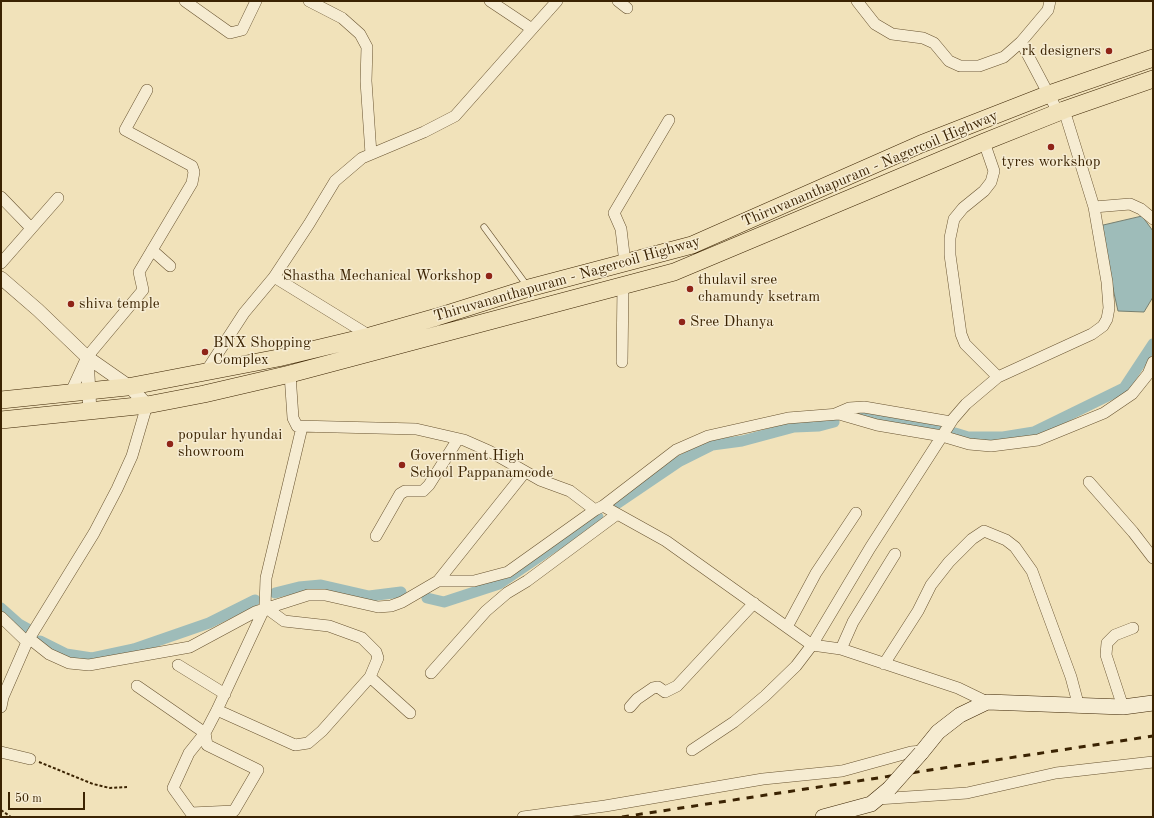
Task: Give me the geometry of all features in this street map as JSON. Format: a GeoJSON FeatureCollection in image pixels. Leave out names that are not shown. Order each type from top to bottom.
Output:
{"type":"FeatureCollection","features":[{"type":"Feature","properties":{"kind":"main road","name":"Thiruvananthapuram - Nagercoil Highway"},"geometry":{"type":"LineString","coordinates":[[1,400],[130,387],[207,370],[278,358],[370,336],[529,288],[692,245],[921,144],[1049,94],[1153,58]]}},
{"type":"Feature","properties":{"kind":"main road","name":"Thiruvananthapuram - Nagercoil Highway"},"geometry":{"type":"LineString","coordinates":[[1,420],[147,405],[204,394],[290,374],[674,272],[984,142],[1061,111],[1153,79]]}},
{"type":"Feature","properties":{"kind":"main road"},"geometry":{"type":"LineString","coordinates":[[823,817],[871,804],[889,789],[938,732],[960,715],[987,702],[1079,707],[1122,707],[1153,703]]}},
{"type":"Feature","properties":{"kind":"street"},"geometry":{"type":"LineString","coordinates":[[185,1],[230,33],[242,30],[256,1]]}},
{"type":"Feature","properties":{"kind":"street"},"geometry":{"type":"LineString","coordinates":[[309,1],[342,18],[360,34],[367,47],[366,81],[371,154]]}},
{"type":"Feature","properties":{"kind":"street"},"geometry":{"type":"LineString","coordinates":[[490,1],[532,29]]}},
{"type":"Feature","properties":{"kind":"street"},"geometry":{"type":"LineString","coordinates":[[207,370],[244,312],[274,277],[335,181],[362,158],[424,132],[454,116],[557,1]]}},
{"type":"Feature","properties":{"kind":"street"},"geometry":{"type":"LineString","coordinates":[[857,1],[875,24],[892,34],[923,38],[934,43],[949,61],[960,66],[979,66],[1004,57],[1021,42],[1048,10],[1050,1]]}},
{"type":"Feature","properties":{"kind":"street"},"geometry":{"type":"LineString","coordinates":[[692,750],[734,722],[766,696],[796,666],[812,645],[870,548],[951,422],[966,404],[998,377],[1092,334],[1103,326],[1108,319],[1109,308],[1106,282],[1094,207],[1061,111],[1038,76],[1021,42]]}},
{"type":"Feature","properties":{"kind":"street"},"geometry":{"type":"LineString","coordinates":[[70,394],[87,357],[143,290],[139,272],[192,183],[194,172],[192,166],[125,130],[147,90]]}},
{"type":"Feature","properties":{"kind":"street"},"geometry":{"type":"LineString","coordinates":[[625,263],[621,229],[614,213],[669,120]]}},
{"type":"Feature","properties":{"kind":"street"},"geometry":{"type":"LineString","coordinates":[[984,142],[994,171],[991,182],[984,192],[963,208],[954,219],[950,238],[950,255],[961,334],[965,344],[998,377]]}},
{"type":"Feature","properties":{"kind":"street"},"geometry":{"type":"LineString","coordinates":[[1,197],[31,228]]}},
{"type":"Feature","properties":{"kind":"street"},"geometry":{"type":"LineString","coordinates":[[1,263],[58,198]]}},
{"type":"Feature","properties":{"kind":"street"},"geometry":{"type":"LineString","coordinates":[[1094,207],[1130,204],[1141,209],[1153,219]]}},
{"type":"Feature","properties":{"kind":"street"},"geometry":{"type":"LineString","coordinates":[[152,250],[170,266]]}},
{"type":"Feature","properties":{"kind":"street"},"geometry":{"type":"LineString","coordinates":[[274,277],[370,336]]}},
{"type":"Feature","properties":{"kind":"street"},"geometry":{"type":"LineString","coordinates":[[1,278],[38,310],[87,357],[130,387],[147,405],[132,456],[117,489],[94,533],[67,574],[28,640],[2,700]]}},
{"type":"Feature","properties":{"kind":"street"},"geometry":{"type":"LineString","coordinates":[[622,362],[623,286]]}},
{"type":"Feature","properties":{"kind":"street"},"geometry":{"type":"LineString","coordinates":[[87,357],[90,412]]}},
{"type":"Feature","properties":{"kind":"street"},"geometry":{"type":"LineString","coordinates":[[438,581],[474,581],[508,572],[599,508],[676,450],[708,436],[788,418],[839,414],[877,425],[942,436],[969,444],[991,446],[1038,440],[1104,413],[1132,394],[1150,376],[1153,362]]}},
{"type":"Feature","properties":{"kind":"street"},"geometry":{"type":"LineString","coordinates":[[290,374],[293,418],[297,426],[416,429],[458,438],[489,452],[525,472],[570,492],[666,541],[812,645],[841,648],[884,664],[958,688],[987,702]]}},
{"type":"Feature","properties":{"kind":"street"},"geometry":{"type":"LineString","coordinates":[[834,414],[849,408],[864,407],[951,422]]}},
{"type":"Feature","properties":{"kind":"street"},"geometry":{"type":"LineString","coordinates":[[137,686],[205,733],[208,745],[258,770],[234,811],[191,813],[173,788],[189,753],[205,733],[217,710],[266,608],[266,578],[302,427]]}},
{"type":"Feature","properties":{"kind":"street"},"geometry":{"type":"LineString","coordinates":[[376,536],[400,494],[405,491],[423,491],[429,485],[458,438]]}},
{"type":"Feature","properties":{"kind":"street"},"geometry":{"type":"LineString","coordinates":[[1,617],[28,640],[49,654],[69,663],[90,666],[190,648],[266,608],[308,595],[325,595],[378,607],[391,606],[402,602],[438,581],[525,472]]}},
{"type":"Feature","properties":{"kind":"street"},"geometry":{"type":"LineString","coordinates":[[1089,482],[1133,532],[1153,558]]}},
{"type":"Feature","properties":{"kind":"street"},"geometry":{"type":"LineString","coordinates":[[787,627],[816,572],[856,513]]}},
{"type":"Feature","properties":{"kind":"street"},"geometry":{"type":"LineString","coordinates":[[431,673],[486,611],[507,593],[527,581],[616,515]]}},
{"type":"Feature","properties":{"kind":"street"},"geometry":{"type":"LineString","coordinates":[[884,664],[918,611],[931,585],[963,548],[972,539],[984,531],[1006,540],[1015,547],[1029,566],[1071,677],[1079,707]]}},
{"type":"Feature","properties":{"kind":"street"},"geometry":{"type":"LineString","coordinates":[[841,648],[853,622],[895,554]]}},
{"type":"Feature","properties":{"kind":"street"},"geometry":{"type":"LineString","coordinates":[[630,707],[637,699],[653,688],[658,687],[665,692],[677,686],[754,604]]}},
{"type":"Feature","properties":{"kind":"street"},"geometry":{"type":"LineString","coordinates":[[217,710],[295,746],[308,743],[322,731],[370,677],[378,658],[376,652],[362,638],[329,626],[284,621],[266,608]]}},
{"type":"Feature","properties":{"kind":"street"},"geometry":{"type":"LineString","coordinates":[[1122,707],[1106,655],[1107,643],[1115,635],[1133,628]]}},
{"type":"Feature","properties":{"kind":"street"},"geometry":{"type":"LineString","coordinates":[[178,665],[225,694]]}},
{"type":"Feature","properties":{"kind":"street"},"geometry":{"type":"LineString","coordinates":[[370,677],[410,713]]}},
{"type":"Feature","properties":{"kind":"street"},"geometry":{"type":"LineString","coordinates":[[1,752],[30,759]]}},
{"type":"Feature","properties":{"kind":"street"},"geometry":{"type":"LineString","coordinates":[[523,817],[605,806],[763,779],[842,771],[892,756],[911,752],[922,752]]}},
{"type":"Feature","properties":{"kind":"street"},"geometry":{"type":"LineString","coordinates":[[877,799],[968,794],[1056,773],[1153,762]]}},
{"type":"Feature","properties":{"kind":"lane"},"geometry":{"type":"LineString","coordinates":[[484,228],[529,288]]}},
{"type":"Feature","properties":{"kind":"path"},"geometry":{"type":"LineString","coordinates":[[30,759],[93,784],[110,788],[127,786]]}},
{"type":"Feature","properties":{"kind":"path"},"geometry":{"type":"LineString","coordinates":[[1,810],[11,817]]}},
{"type":"Feature","properties":{"kind":"water"},"geometry":{"type":"Polygon","coordinates":[[[1142,216],[1153,231],[1153,297],[1144,312],[1118,311],[1099,226],[1142,216]]]}},
{"type":"Feature","properties":{"kind":"waterway"},"geometry":{"type":"LineString","coordinates":[[955,433],[968,437],[1003,437],[1034,432],[1124,388],[1153,344]]}},
{"type":"Feature","properties":{"kind":"waterway"},"geometry":{"type":"LineString","coordinates":[[853,412],[883,415],[939,426]]}},
{"type":"Feature","properties":{"kind":"waterway"},"geometry":{"type":"LineString","coordinates":[[618,503],[680,461],[712,445],[742,441],[794,427],[819,426],[834,422]]}},
{"type":"Feature","properties":{"kind":"waterway"},"geometry":{"type":"LineString","coordinates":[[427,598],[444,602],[499,584],[598,517]]}},
{"type":"Feature","properties":{"kind":"waterway"},"geometry":{"type":"LineString","coordinates":[[275,593],[299,587],[321,585],[369,596],[401,592]]}},
{"type":"Feature","properties":{"kind":"waterway"},"geometry":{"type":"LineString","coordinates":[[40,641],[66,654],[92,658],[134,649],[209,623],[255,600]]}},
{"type":"Feature","properties":{"kind":"waterway"},"geometry":{"type":"LineString","coordinates":[[1,608],[19,624],[28,629]]}},
{"type":"Feature","properties":{"kind":"railway"},"geometry":{"type":"LineString","coordinates":[[622,817],[1153,736]]}},
{"type":"Feature","properties":{"kind":"place","name":"rk designers"},"geometry":{"type":"Point","coordinates":[1109,51]}},
{"type":"Feature","properties":{"kind":"place","name":"tyres workshop"},"geometry":{"type":"Point","coordinates":[1051,147]}},
{"type":"Feature","properties":{"kind":"place","name":"Shastha Mechanical Workshop"},"geometry":{"type":"Point","coordinates":[489,276]}},
{"type":"Feature","properties":{"kind":"place","name":"thulavil sree chamundy ksetram"},"geometry":{"type":"Point","coordinates":[690,289]}},
{"type":"Feature","properties":{"kind":"place","name":"shiva temple"},"geometry":{"type":"Point","coordinates":[71,304]}},
{"type":"Feature","properties":{"kind":"place","name":"Sree Dhanya"},"geometry":{"type":"Point","coordinates":[682,322]}},
{"type":"Feature","properties":{"kind":"place","name":"BNX Shopping Complex"},"geometry":{"type":"Point","coordinates":[205,352]}},
{"type":"Feature","properties":{"kind":"place","name":"popular hyundai showroom"},"geometry":{"type":"Point","coordinates":[170,444]}},
{"type":"Feature","properties":{"kind":"place","name":"Government High School Pappanamcode"},"geometry":{"type":"Point","coordinates":[402,465]}}]}
